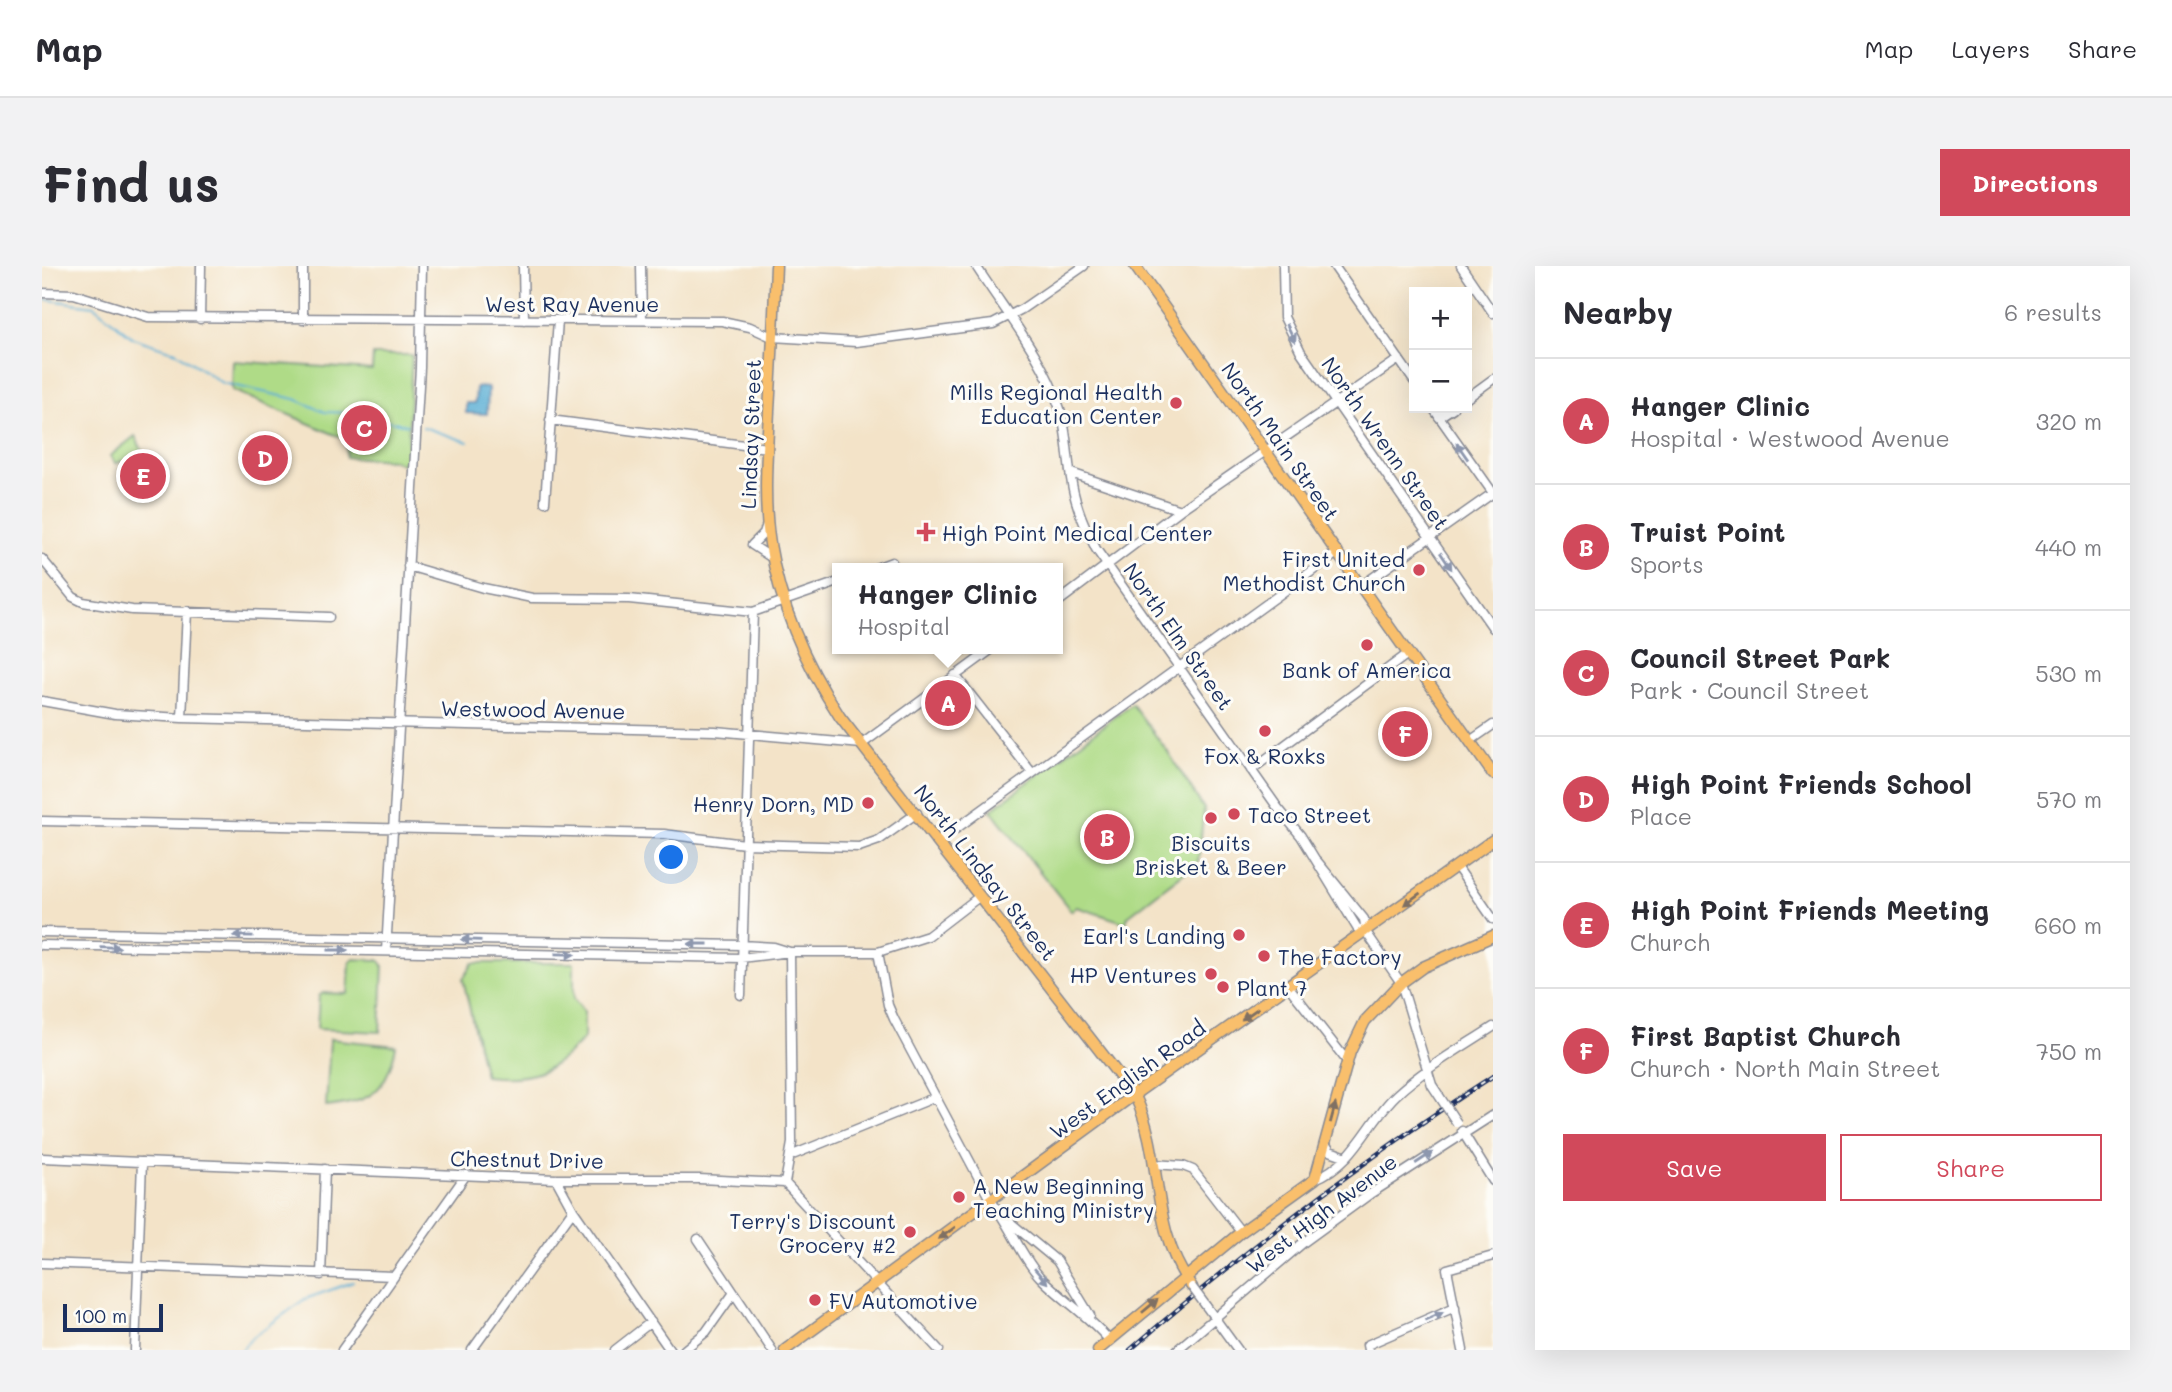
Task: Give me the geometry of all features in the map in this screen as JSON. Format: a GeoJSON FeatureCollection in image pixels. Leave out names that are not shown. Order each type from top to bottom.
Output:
{"type":"FeatureCollection","features":[{"type":"Feature","properties":{"kind":"main road","name":"Lindsay Street"},"geometry":{"type":"LineString","coordinates":[[776,266],[767,448],[767,521],[785,601]]}},
{"type":"Feature","properties":{"kind":"main road","name":"North Main Street"},"geometry":{"type":"LineString","coordinates":[[1135,266],[1493,774]]}},
{"type":"Feature","properties":{"kind":"main road","name":"North Lindsay Street"},"geometry":{"type":"LineString","coordinates":[[785,601],[797,637],[818,681],[862,744],[1135,1096],[1145,1117],[1162,1224],[1192,1287]]}},
{"type":"Feature","properties":{"kind":"main road","name":"West English Road"},"geometry":{"type":"LineString","coordinates":[[785,1350],[1493,840]]}},
{"type":"Feature","properties":{"kind":"main road"},"geometry":{"type":"LineString","coordinates":[[1098,1350],[1241,1232],[1315,1179],[1347,1060],[1365,1021],[1401,983],[1443,955],[1493,936]]}},
{"type":"Feature","properties":{"kind":"street"},"geometry":{"type":"LineString","coordinates":[[200,318],[201,266]]}},
{"type":"Feature","properties":{"kind":"street"},"geometry":{"type":"LineString","coordinates":[[303,266],[303,320]]}},
{"type":"Feature","properties":{"kind":"street"},"geometry":{"type":"LineString","coordinates":[[387,951],[422,266]]}},
{"type":"Feature","properties":{"kind":"street"},"geometry":{"type":"LineString","coordinates":[[523,266],[524,320]]}},
{"type":"Feature","properties":{"kind":"street"},"geometry":{"type":"LineString","coordinates":[[641,266],[642,320]]}},
{"type":"Feature","properties":{"kind":"street","name":"North Elm Street"},"geometry":{"type":"LineString","coordinates":[[976,266],[1036,356],[1054,391],[1066,433],[1081,520],[1108,566],[1317,861],[1356,926],[1366,932],[1401,983],[1432,1086],[1493,1181]]}},
{"type":"Feature","properties":{"kind":"street","name":"West Ray Avenue"},"geometry":{"type":"LineString","coordinates":[[42,293],[74,293],[148,317],[722,321],[750,327],[772,337],[856,342],[993,324],[1084,266]]}},
{"type":"Feature","properties":{"kind":"street","name":"North Wrenn Street"},"geometry":{"type":"LineString","coordinates":[[1283,266],[1282,306],[1287,325],[1301,352],[1493,628]]}},
{"type":"Feature","properties":{"kind":"street"},"geometry":{"type":"LineString","coordinates":[[1334,266],[1409,374]]}},
{"type":"Feature","properties":{"kind":"street"},"geometry":{"type":"LineString","coordinates":[[1461,266],[1493,313]]}},
{"type":"Feature","properties":{"kind":"street"},"geometry":{"type":"LineString","coordinates":[[545,502],[558,320]]}},
{"type":"Feature","properties":{"kind":"street"},"geometry":{"type":"LineString","coordinates":[[1063,598],[1180,510],[1399,359]]}},
{"type":"Feature","properties":{"kind":"street"},"geometry":{"type":"LineString","coordinates":[[1472,394],[1493,379]]}},
{"type":"Feature","properties":{"kind":"street"},"geometry":{"type":"LineString","coordinates":[[1361,586],[1493,493],[1437,413]]}},
{"type":"Feature","properties":{"kind":"street"},"geometry":{"type":"LineString","coordinates":[[1440,417],[1446,413]]}},
{"type":"Feature","properties":{"kind":"street"},"geometry":{"type":"LineString","coordinates":[[550,420],[767,448]]}},
{"type":"Feature","properties":{"kind":"street"},"geometry":{"type":"LineString","coordinates":[[1071,473],[1180,510]]}},
{"type":"Feature","properties":{"kind":"street"},"geometry":{"type":"LineString","coordinates":[[767,521],[764,533],[752,545],[771,555],[775,563]]}},
{"type":"Feature","properties":{"kind":"street"},"geometry":{"type":"LineString","coordinates":[[939,841],[1337,553]]}},
{"type":"Feature","properties":{"kind":"street"},"geometry":{"type":"LineString","coordinates":[[42,559],[73,597],[83,602],[132,610],[329,617]]}},
{"type":"Feature","properties":{"kind":"street"},"geometry":{"type":"LineString","coordinates":[[408,566],[483,588],[532,598],[629,599],[753,612],[832,584]]}},
{"type":"Feature","properties":{"kind":"street"},"geometry":{"type":"LineString","coordinates":[[182,718],[187,611]]}},
{"type":"Feature","properties":{"kind":"street"},"geometry":{"type":"LineString","coordinates":[[741,995],[753,612]]}},
{"type":"Feature","properties":{"kind":"street"},"geometry":{"type":"LineString","coordinates":[[1251,770],[1409,653]]}},
{"type":"Feature","properties":{"kind":"street"},"geometry":{"type":"LineString","coordinates":[[862,744],[985,654]]}},
{"type":"Feature","properties":{"kind":"street"},"geometry":{"type":"LineString","coordinates":[[955,675],[1032,773]]}},
{"type":"Feature","properties":{"kind":"street","name":"Westwood Avenue"},"geometry":{"type":"LineString","coordinates":[[42,701],[115,714],[182,718],[749,734],[862,744]]}},
{"type":"Feature","properties":{"kind":"street"},"geometry":{"type":"LineString","coordinates":[[1470,741],[1493,725]]}},
{"type":"Feature","properties":{"kind":"street"},"geometry":{"type":"LineString","coordinates":[[42,821],[664,834],[745,844],[863,846],[879,840],[917,813]]}},
{"type":"Feature","properties":{"kind":"street"},"geometry":{"type":"LineString","coordinates":[[1457,866],[1493,919]]}},
{"type":"Feature","properties":{"kind":"street"},"geometry":{"type":"LineString","coordinates":[[42,945],[741,957],[790,952],[878,952],[928,936],[980,896]]}},
{"type":"Feature","properties":{"kind":"street"},"geometry":{"type":"LineString","coordinates":[[42,932],[741,945],[774,947],[790,952]]}},
{"type":"Feature","properties":{"kind":"street"},"geometry":{"type":"LineString","coordinates":[[790,952],[790,1156],[785,1183],[939,1350]]}},
{"type":"Feature","properties":{"kind":"street"},"geometry":{"type":"LineString","coordinates":[[878,952],[888,1006],[991,1201],[1005,1218],[1039,1277],[1093,1321]]}},
{"type":"Feature","properties":{"kind":"street"},"geometry":{"type":"LineString","coordinates":[[1289,986],[1347,1060]]}},
{"type":"Feature","properties":{"kind":"street"},"geometry":{"type":"LineString","coordinates":[[1315,1179],[1328,1174],[1347,1157],[1396,1096],[1493,1027]]}},
{"type":"Feature","properties":{"kind":"street"},"geometry":{"type":"LineString","coordinates":[[790,1156],[936,1097]]}},
{"type":"Feature","properties":{"kind":"street","name":"West High Avenue"},"geometry":{"type":"LineString","coordinates":[[1177,1350],[1304,1242],[1370,1194],[1493,1115]]}},
{"type":"Feature","properties":{"kind":"street"},"geometry":{"type":"LineString","coordinates":[[1325,1143],[1330,1151],[1347,1157]]}},
{"type":"Feature","properties":{"kind":"street","name":"Chestnut Drive"},"geometry":{"type":"LineString","coordinates":[[42,1158],[556,1179],[699,1179],[785,1183]]}},
{"type":"Feature","properties":{"kind":"street"},"geometry":{"type":"LineString","coordinates":[[135,1350],[142,1162]]}},
{"type":"Feature","properties":{"kind":"street"},"geometry":{"type":"LineString","coordinates":[[1153,1164],[1184,1166],[1193,1170],[1241,1232]]}},
{"type":"Feature","properties":{"kind":"street"},"geometry":{"type":"LineString","coordinates":[[321,1275],[326,1169]]}},
{"type":"Feature","properties":{"kind":"street"},"geometry":{"type":"LineString","coordinates":[[342,1350],[466,1175]]}},
{"type":"Feature","properties":{"kind":"street"},"geometry":{"type":"LineString","coordinates":[[556,1179],[573,1210],[670,1350]]}},
{"type":"Feature","properties":{"kind":"street"},"geometry":{"type":"LineString","coordinates":[[472,1350],[573,1210]]}},
{"type":"Feature","properties":{"kind":"street"},"geometry":{"type":"LineString","coordinates":[[1005,1218],[1057,1261],[1093,1321],[1109,1340]]}},
{"type":"Feature","properties":{"kind":"street"},"geometry":{"type":"LineString","coordinates":[[698,1238],[772,1350]]}},
{"type":"Feature","properties":{"kind":"street"},"geometry":{"type":"LineString","coordinates":[[1463,1350],[1447,1269],[1493,1256]]}},
{"type":"Feature","properties":{"kind":"street"},"geometry":{"type":"LineString","coordinates":[[42,1263],[394,1276]]}},
{"type":"Feature","properties":{"kind":"street"},"geometry":{"type":"LineString","coordinates":[[1192,1287],[1238,1350]]}},
{"type":"Feature","properties":{"kind":"street"},"geometry":{"type":"LineString","coordinates":[[684,1350],[706,1332],[733,1294]]}},
{"type":"Feature","properties":{"kind":"street"},"geometry":{"type":"LineString","coordinates":[[1368,1347],[1455,1307]]}},
{"type":"Feature","properties":{"kind":"street"},"geometry":{"type":"LineString","coordinates":[[615,1350],[651,1322]]}},
{"type":"Feature","properties":{"kind":"green space"},"geometry":{"type":"Polygon","coordinates":[[[373,355],[412,355],[407,466],[393,460],[346,457],[347,440],[232,390],[233,361],[372,370],[373,355]]]}},
{"type":"Feature","properties":{"kind":"green space"},"geometry":{"type":"Polygon","coordinates":[[[135,436],[146,458],[129,470],[121,461],[116,464],[110,456],[135,436]]]}},
{"type":"Feature","properties":{"kind":"green space"},"geometry":{"type":"Polygon","coordinates":[[[1132,704],[1168,752],[1204,809],[1198,862],[1128,916],[1126,923],[1077,907],[1071,911],[991,810],[1132,704]]]}},
{"type":"Feature","properties":{"kind":"green space"},"geometry":{"type":"Polygon","coordinates":[[[353,959],[379,960],[383,965],[380,1032],[317,1029],[319,996],[323,993],[348,994],[350,963],[353,959]]]}},
{"type":"Feature","properties":{"kind":"green space"},"geometry":{"type":"Polygon","coordinates":[[[473,963],[574,963],[574,999],[584,1012],[584,1038],[562,1059],[541,1072],[516,1077],[485,1076],[463,979],[473,963]]]}},
{"type":"Feature","properties":{"kind":"green space"},"geometry":{"type":"Polygon","coordinates":[[[330,1039],[396,1046],[388,1074],[382,1084],[366,1098],[326,1107],[330,1039]]]}},
{"type":"Feature","properties":{"kind":"water"},"geometry":{"type":"Polygon","coordinates":[[[476,387],[488,388],[487,414],[466,413],[466,403],[475,403],[476,387]]]}},
{"type":"Feature","properties":{"kind":"waterway"},"geometry":{"type":"LineString","coordinates":[[42,299],[94,306],[133,338],[176,352],[222,383],[295,399],[325,412],[356,413],[407,425]]}},
{"type":"Feature","properties":{"kind":"waterway"},"geometry":{"type":"LineString","coordinates":[[423,427],[468,442]]}},
{"type":"Feature","properties":{"kind":"waterway"},"geometry":{"type":"LineString","coordinates":[[242,1350],[250,1339],[305,1299],[353,1282]]}},
{"type":"Feature","properties":{"kind":"railway"},"geometry":{"type":"LineString","coordinates":[[1130,1350],[1217,1277],[1352,1172],[1493,1076]]}},
{"type":"Feature","properties":{"kind":"place","name":"Mills Regional Health Education Center"},"geometry":{"type":"Point","coordinates":[1176,403]}},
{"type":"Feature","properties":{"kind":"place","name":"Council Street Park"},"geometry":{"type":"Point","coordinates":[364,428]}},
{"type":"Feature","properties":{"kind":"place","name":"High Point Friends School"},"geometry":{"type":"Point","coordinates":[265,458]}},
{"type":"Feature","properties":{"kind":"place","name":"High Point Friends Meeting"},"geometry":{"type":"Point","coordinates":[143,476]}},
{"type":"Feature","properties":{"kind":"place","name":"High Point Medical Center"},"geometry":{"type":"Point","coordinates":[926,532]}},
{"type":"Feature","properties":{"kind":"place","name":"First United Methodist Church"},"geometry":{"type":"Point","coordinates":[1419,570]}},
{"type":"Feature","properties":{"kind":"place","name":"Bank of America"},"geometry":{"type":"Point","coordinates":[1367,645]}},
{"type":"Feature","properties":{"kind":"place","name":"Hanger Clinic"},"geometry":{"type":"Point","coordinates":[948,703]}},
{"type":"Feature","properties":{"kind":"place","name":"Fox & Roxks"},"geometry":{"type":"Point","coordinates":[1265,731]}},
{"type":"Feature","properties":{"kind":"place","name":"First Baptist Church"},"geometry":{"type":"Point","coordinates":[1405,734]}},
{"type":"Feature","properties":{"kind":"place","name":"Henry Dorn, MD"},"geometry":{"type":"Point","coordinates":[868,803]}},
{"type":"Feature","properties":{"kind":"place","name":"Taco Street"},"geometry":{"type":"Point","coordinates":[1234,814]}},
{"type":"Feature","properties":{"kind":"place","name":"Biscuits Brisket & Beer"},"geometry":{"type":"Point","coordinates":[1211,818]}},
{"type":"Feature","properties":{"kind":"place","name":"Truist Point"},"geometry":{"type":"Point","coordinates":[1107,837]}},
{"type":"Feature","properties":{"kind":"place","name":"Earl's Landing"},"geometry":{"type":"Point","coordinates":[1239,935]}},
{"type":"Feature","properties":{"kind":"place","name":"The Factory"},"geometry":{"type":"Point","coordinates":[1264,956]}},
{"type":"Feature","properties":{"kind":"place","name":"HP Ventures"},"geometry":{"type":"Point","coordinates":[1211,974]}},
{"type":"Feature","properties":{"kind":"place","name":"Plant 7"},"geometry":{"type":"Point","coordinates":[1223,987]}},
{"type":"Feature","properties":{"kind":"place","name":"A New Beginning Teaching Ministry"},"geometry":{"type":"Point","coordinates":[959,1197]}},
{"type":"Feature","properties":{"kind":"place","name":"Terry's Discount Grocery #2"},"geometry":{"type":"Point","coordinates":[910,1232]}},
{"type":"Feature","properties":{"kind":"place","name":"FV Automotive"},"geometry":{"type":"Point","coordinates":[815,1300]}}]}
